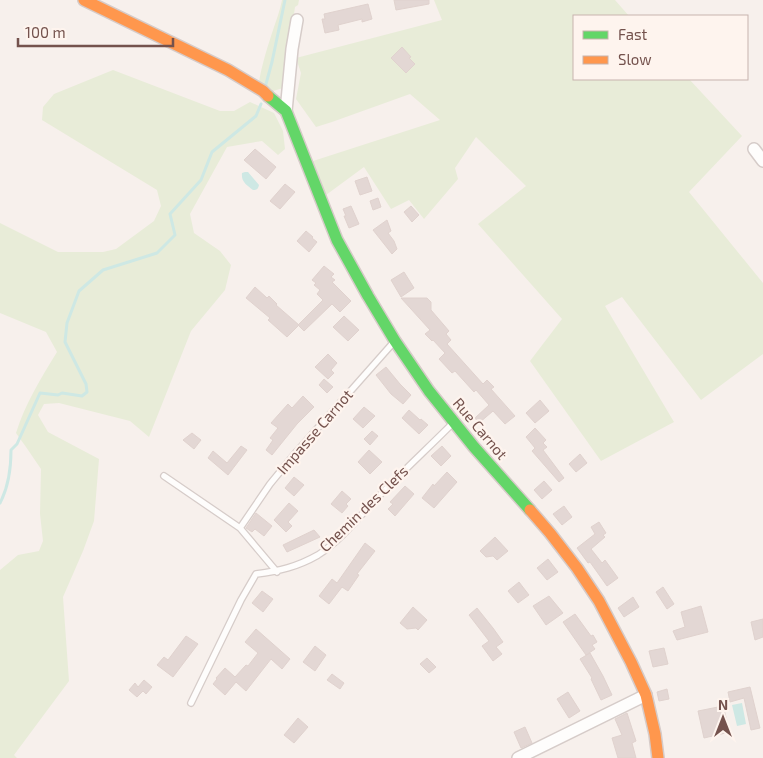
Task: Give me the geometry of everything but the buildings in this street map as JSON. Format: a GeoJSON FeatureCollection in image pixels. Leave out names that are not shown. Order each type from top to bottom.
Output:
{"type":"FeatureCollection","features":[{"type":"Feature","properties":{"kind":"street"},"geometry":{"type":"LineString","coordinates":[[84,0],[228,70],[258,87],[286,111]]}},
{"type":"Feature","properties":{"kind":"street"},"geometry":{"type":"LineString","coordinates":[[286,111],[297,20]]}},
{"type":"Feature","properties":{"kind":"street","name":"Rue Carnot"},"geometry":{"type":"LineString","coordinates":[[286,111],[338,240],[395,341],[429,391],[454,423],[550,533],[599,601],[646,695],[655,734],[658,758]]}},
{"type":"Feature","properties":{"kind":"street"},"geometry":{"type":"LineString","coordinates":[[754,149],[763,161]]}},
{"type":"Feature","properties":{"kind":"street"},"geometry":{"type":"LineString","coordinates":[[518,758],[646,695]]}},
{"type":"Feature","properties":{"kind":"lane","name":"Impasse Carnot"},"geometry":{"type":"LineString","coordinates":[[240,528],[270,484],[293,456],[395,341]]}},
{"type":"Feature","properties":{"kind":"lane","name":"Chemin des Clefs"},"geometry":{"type":"LineString","coordinates":[[191,704],[240,600],[256,574],[277,572],[295,567],[334,543],[412,461],[454,423]]}},
{"type":"Feature","properties":{"kind":"lane"},"geometry":{"type":"LineString","coordinates":[[164,476],[240,528],[277,572]]}},
{"type":"Feature","properties":{"kind":"green space"},"geometry":{"type":"Polygon","coordinates":[[[282,0],[299,0],[298,5],[295,7],[283,88],[273,91],[259,82],[265,55],[282,0]]]}},
{"type":"Feature","properties":{"kind":"green space"},"geometry":{"type":"Polygon","coordinates":[[[434,0],[615,0],[628,15],[573,15],[573,80],[690,80],[742,136],[689,192],[763,283],[763,354],[701,400],[622,297],[605,306],[674,422],[601,461],[530,361],[562,319],[478,224],[526,186],[476,137],[455,168],[458,179],[424,219],[409,200],[391,209],[364,167],[326,195],[310,162],[440,120],[410,94],[316,127],[296,99],[301,73],[296,58],[442,20],[434,0]]]}},
{"type":"Feature","properties":{"kind":"green space"},"geometry":{"type":"Polygon","coordinates":[[[113,70],[220,111],[234,111],[250,102],[274,113],[283,131],[285,149],[278,155],[262,141],[227,147],[190,214],[194,233],[220,251],[231,265],[225,290],[191,331],[149,437],[130,421],[59,403],[44,404],[38,415],[48,432],[99,459],[94,521],[63,597],[69,681],[14,755],[17,758],[0,758],[0,570],[18,555],[39,551],[43,541],[40,514],[41,469],[16,433],[39,381],[57,352],[46,332],[0,313],[0,223],[58,252],[103,252],[116,249],[154,221],[161,206],[157,190],[42,120],[43,107],[54,94],[113,70]]]}},
{"type":"Feature","properties":{"kind":"water"},"geometry":{"type":"Polygon","coordinates":[[[248,172],[259,185],[257,189],[253,190],[243,181],[242,173],[248,172]]]}},
{"type":"Feature","properties":{"kind":"water"},"geometry":{"type":"Polygon","coordinates":[[[742,703],[746,724],[737,726],[732,705],[742,703]]]}},
{"type":"Feature","properties":{"kind":"waterway"},"geometry":{"type":"LineString","coordinates":[[266,84],[285,0]]}},
{"type":"Feature","properties":{"kind":"waterway"},"geometry":{"type":"LineString","coordinates":[[0,503],[9,477],[11,450],[17,444],[40,393],[58,395],[62,393],[82,396],[87,392],[86,384],[65,342],[67,323],[79,291],[103,270],[157,253],[175,235],[170,214],[201,180],[212,152],[256,116],[261,104]]}},
{"type":"Feature","properties":{"kind":"traffic: fast"},"geometry":{"type":"LineString","coordinates":[[268,96],[286,111],[337,240],[395,341],[429,391],[474,447],[530,510]]}},
{"type":"Feature","properties":{"kind":"traffic: slow"},"geometry":{"type":"LineString","coordinates":[[84,0],[228,70],[268,96]]}},
{"type":"Feature","properties":{"kind":"traffic: slow"},"geometry":{"type":"LineString","coordinates":[[530,510],[577,568],[599,601],[631,662],[646,695],[655,734],[658,758]]}}]}
